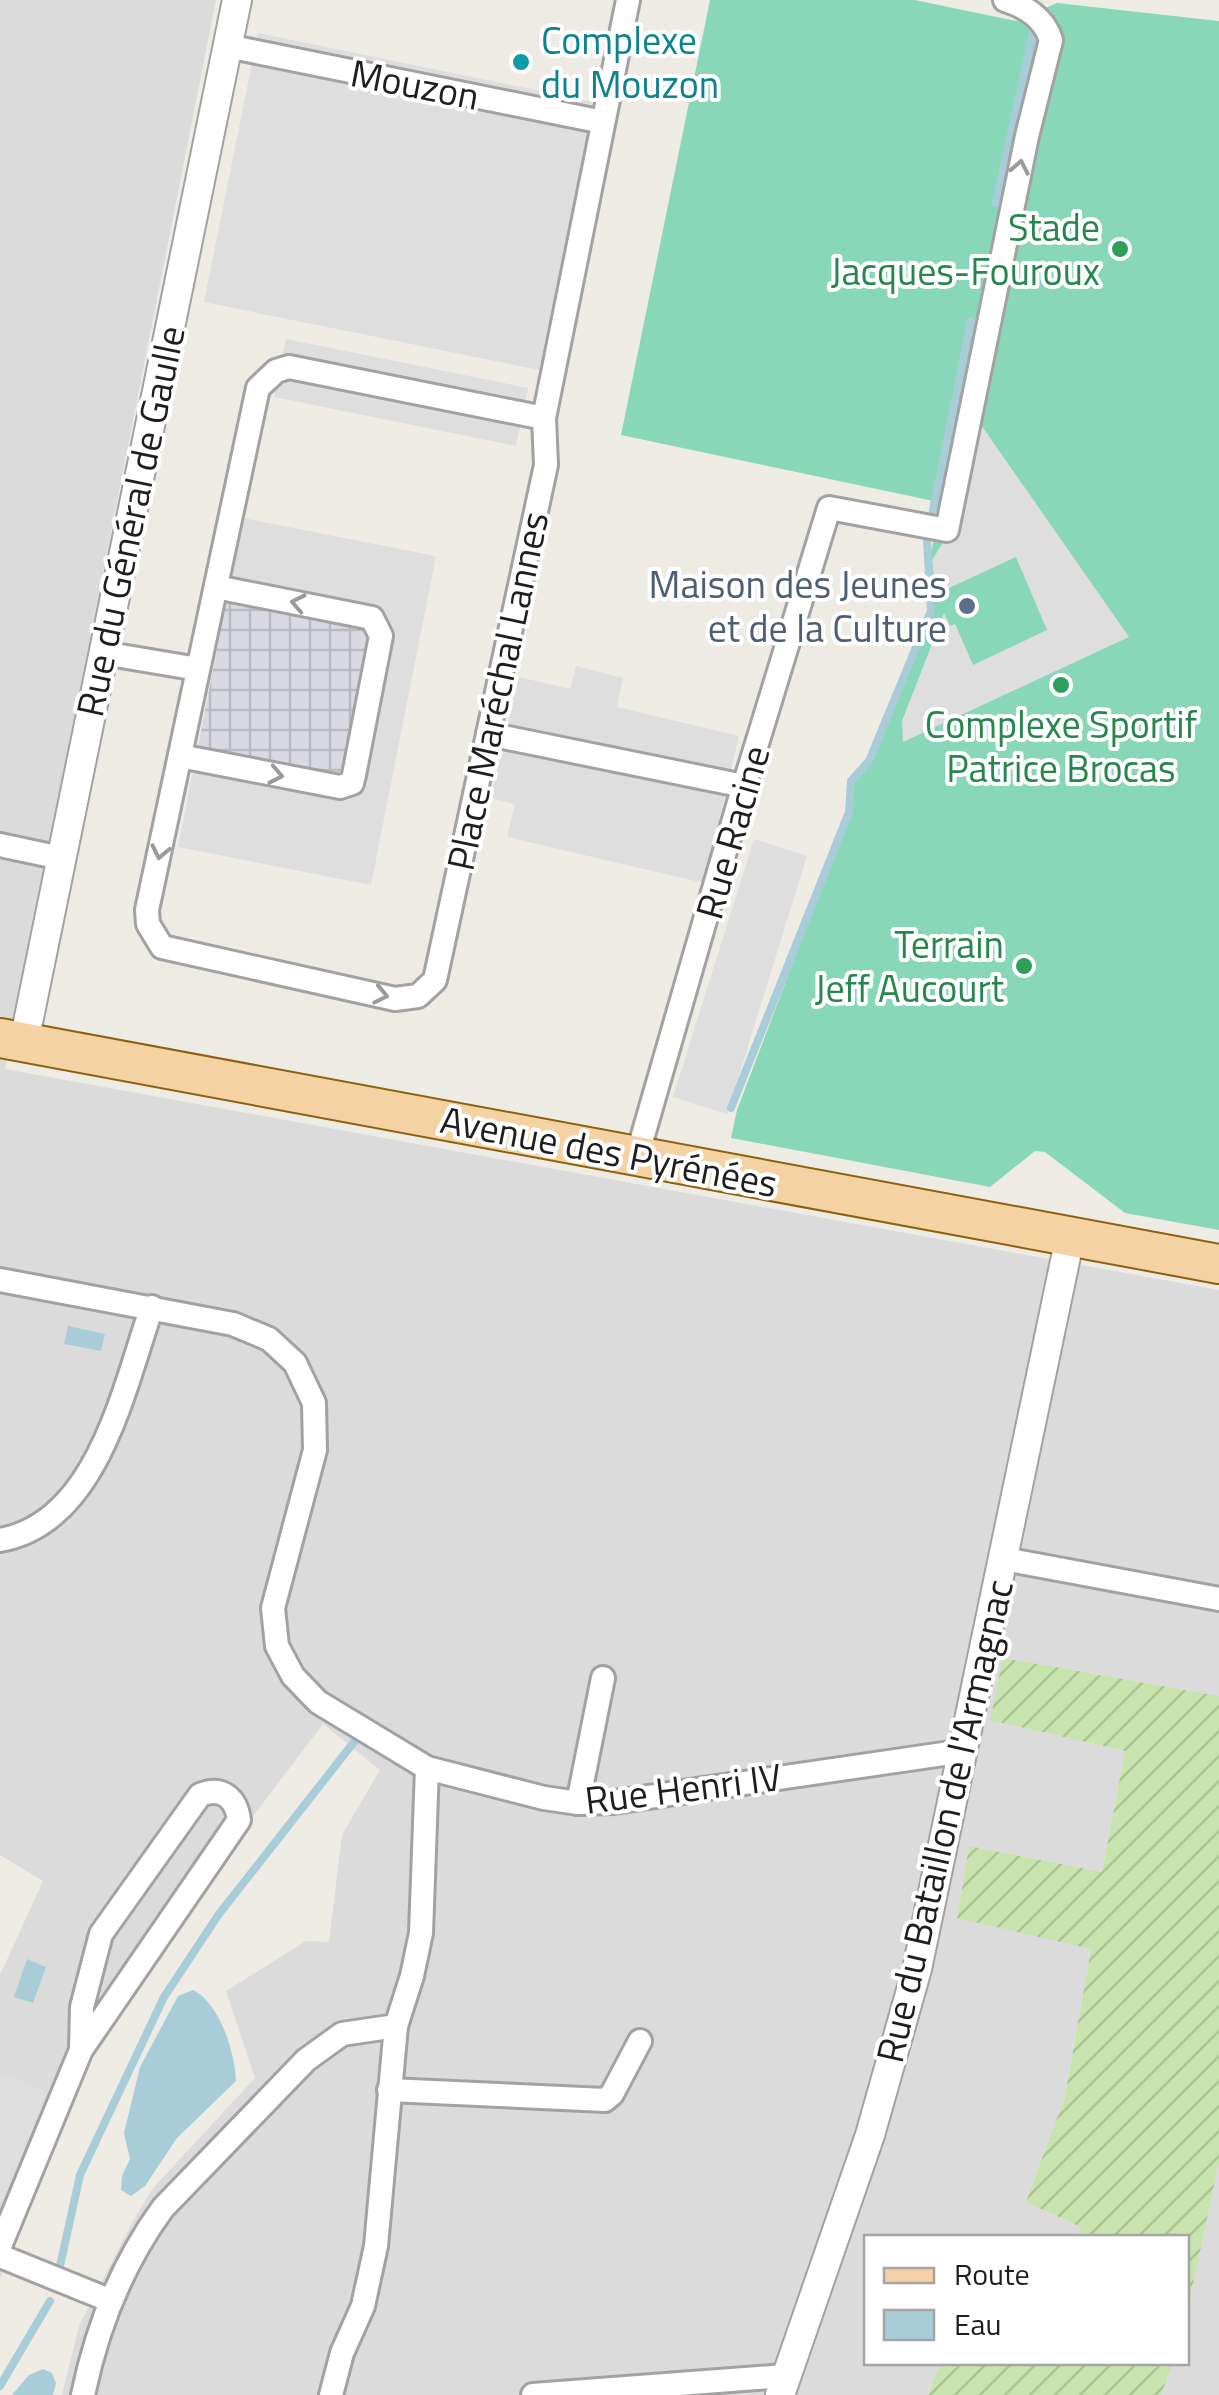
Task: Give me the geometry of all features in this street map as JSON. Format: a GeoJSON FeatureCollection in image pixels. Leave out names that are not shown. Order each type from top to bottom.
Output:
{"type":"FeatureCollection","features":[{"type":"Feature","properties":{"kind":"main road","name":"Avenue des Pyrénées"},"geometry":{"type":"LineString","coordinates":[[12,1040],[1219,1264]]}},
{"type":"Feature","properties":{"kind":"street","name":"Rue du Général de Gaulle"},"geometry":{"type":"LineString","coordinates":[[12,1040],[61,858],[236,0]]}},
{"type":"Feature","properties":{"kind":"street"},"geometry":{"type":"LineString","coordinates":[[544,418],[628,0]]}},
{"type":"Feature","properties":{"kind":"street","name":"Rue Racine"},"geometry":{"type":"LineString","coordinates":[[637,1156],[829,508],[947,530],[1026,136],[1050,40],[1046,26],[1034,14],[1005,0]]}},
{"type":"Feature","properties":{"kind":"street","name":"Mouzon"},"geometry":{"type":"LineString","coordinates":[[227,46],[603,122]]}},
{"type":"Feature","properties":{"kind":"street","name":"Place Maréchal Lannes"},"geometry":{"type":"LineString","coordinates":[[288,367],[544,418],[546,465],[436,980],[428,990],[408,999],[395,999],[162,947],[148,924],[147,910],[258,388],[276,371],[288,367]]}},
{"type":"Feature","properties":{"kind":"street"},"geometry":{"type":"LineString","coordinates":[[180,756],[340,787],[352,783],[354,775],[381,636],[376,622],[372,618],[216,587]]}},
{"type":"Feature","properties":{"kind":"street"},"geometry":{"type":"LineString","coordinates":[[103,653],[198,669]]}},
{"type":"Feature","properties":{"kind":"street"},"geometry":{"type":"LineString","coordinates":[[488,734],[744,786]]}},
{"type":"Feature","properties":{"kind":"street"},"geometry":{"type":"LineString","coordinates":[[0,845],[61,858]]}},
{"type":"Feature","properties":{"kind":"street","name":"Rue du Bataillon de l'Armagnac"},"geometry":{"type":"LineString","coordinates":[[783,2386],[874,2119],[917,1969],[1070,1237]]}},
{"type":"Feature","properties":{"kind":"street","name":"Rue Henri IV"},"geometry":{"type":"LineString","coordinates":[[0,1280],[232,1324],[269,1339],[295,1363],[314,1403],[316,1450],[273,1608],[277,1646],[293,1676],[318,1702],[427,1768],[544,1798],[578,1803],[614,1802],[964,1751]]}},
{"type":"Feature","properties":{"kind":"street"},"geometry":{"type":"LineString","coordinates":[[0,1540],[44,1522],[73,1496],[96,1463],[152,1307]]}},
{"type":"Feature","properties":{"kind":"street"},"geometry":{"type":"LineString","coordinates":[[1004,1559],[1219,1600]]}},
{"type":"Feature","properties":{"kind":"street"},"geometry":{"type":"LineString","coordinates":[[578,1803],[603,1678]]}},
{"type":"Feature","properties":{"kind":"street"},"geometry":{"type":"LineString","coordinates":[[331,2395],[342,2353],[363,2306],[376,2246],[396,2026],[421,1933],[427,1768]]}},
{"type":"Feature","properties":{"kind":"street"},"geometry":{"type":"LineString","coordinates":[[0,2246],[81,2050],[239,1820],[238,1808],[221,1792],[200,1795],[101,1934],[82,2007],[81,2050]]}},
{"type":"Feature","properties":{"kind":"street"},"geometry":{"type":"LineString","coordinates":[[82,2395],[109,2300],[163,2208],[306,2060],[342,2034],[396,2026]]}},
{"type":"Feature","properties":{"kind":"street"},"geometry":{"type":"LineString","coordinates":[[389,2090],[605,2100],[640,2041]]}},
{"type":"Feature","properties":{"kind":"street"},"geometry":{"type":"LineString","coordinates":[[0,2256],[109,2300]]}},
{"type":"Feature","properties":{"kind":"street"},"geometry":{"type":"LineString","coordinates":[[532,2395],[783,2386]]}},
{"type":"Feature","properties":{"kind":"shaded area"},"geometry":{"type":"Polygon","coordinates":[[[0,0],[216,0],[5,1069],[1219,1290],[1219,1696],[1003,1659],[991,1720],[1125,1751],[1102,1872],[969,1846],[957,1917],[1091,1948],[1065,2096],[1026,2202],[1081,2227],[1078,2235],[864,2235],[864,2365],[939,2365],[928,2395],[62,2395],[79,2326],[153,2188],[255,2078],[226,1991],[306,1941],[329,1942],[342,1835],[380,1770],[323,1724],[248,1823],[93,2055],[0,2278],[0,1975],[43,1881],[0,1855],[0,0]]]}},
{"type":"Feature","properties":{"kind":"shaded area"},"geometry":{"type":"Polygon","coordinates":[[[258,33],[594,102],[539,370],[204,302],[258,33]]]}},
{"type":"Feature","properties":{"kind":"shaded area"},"geometry":{"type":"Polygon","coordinates":[[[286,339],[528,388],[516,446],[274,397],[286,339]]]}},
{"type":"Feature","properties":{"kind":"shaded area"},"geometry":{"type":"Polygon","coordinates":[[[979,422],[1129,637],[903,742],[902,721],[944,613],[950,626],[955,624],[973,665],[1047,630],[1016,557],[936,594],[932,560],[955,523],[979,422]]]}},
{"type":"Feature","properties":{"kind":"shaded area"},"geometry":{"type":"Polygon","coordinates":[[[243,518],[436,556],[371,885],[178,847],[243,518]]]}},
{"type":"Feature","properties":{"kind":"shaded area"},"geometry":{"type":"Polygon","coordinates":[[[227,599],[373,627],[343,781],[197,752],[227,599]]]}},
{"type":"Feature","properties":{"kind":"shaded area"},"geometry":{"type":"Polygon","coordinates":[[[576,666],[623,678],[617,707],[739,736],[704,883],[507,837],[515,804],[491,798],[519,677],[570,689],[576,666]]]}},
{"type":"Feature","properties":{"kind":"shaded area"},"geometry":{"type":"Polygon","coordinates":[[[754,839],[807,856],[727,1114],[673,1097],[754,839]]]}},
{"type":"Feature","properties":{"kind":"shaded area"},"geometry":{"type":"Polygon","coordinates":[[[0,2073],[46,2091],[3,2203],[0,2202],[0,2073]]]}},
{"type":"Feature","properties":{"kind":"shaded area"},"geometry":{"type":"Polygon","coordinates":[[[1219,2163],[1219,2395],[1161,2395],[1172,2365],[1189,2365],[1189,2303],[1219,2163]]]}},
{"type":"Feature","properties":{"kind":"green space","name":"Complexe Sportif Patrice Brocas"},"geometry":{"type":"Polygon","coordinates":[[[710,0],[915,0],[1016,21],[1057,3],[1219,21],[1219,1230],[1125,1213],[1045,1152],[1035,1151],[990,1187],[731,1138],[737,1110],[851,810],[854,783],[872,761],[934,610],[930,556],[943,503],[621,435],[710,0]]]}},
{"type":"Feature","properties":{"kind":"green space"},"geometry":{"type":"Polygon","coordinates":[[[1003,1658],[1219,1696],[1219,2163],[1189,2303],[1189,2235],[1078,2235],[1081,2227],[1026,2202],[1065,2096],[1091,1949],[957,1918],[969,1846],[1102,1872],[1125,1751],[990,1720],[1003,1658]]]}},
{"type":"Feature","properties":{"kind":"green space"},"geometry":{"type":"Polygon","coordinates":[[[939,2365],[1172,2365],[1161,2395],[928,2395],[939,2365]]]}},
{"type":"Feature","properties":{"kind":"water"},"geometry":{"type":"Polygon","coordinates":[[[68,1326],[105,1334],[101,1351],[64,1344],[68,1326]]]}},
{"type":"Feature","properties":{"kind":"water"},"geometry":{"type":"Polygon","coordinates":[[[27,1959],[46,1967],[33,2003],[14,1997],[27,1959]]]}},
{"type":"Feature","properties":{"kind":"water"},"geometry":{"type":"Polygon","coordinates":[[[193,1990],[203,1996],[218,2017],[233,2057],[236,2081],[177,2138],[145,2186],[131,2196],[121,2190],[130,2159],[124,2133],[140,2067],[178,1996],[193,1990]]]}},
{"type":"Feature","properties":{"kind":"water"},"geometry":{"type":"Polygon","coordinates":[[[43,2369],[52,2373],[56,2383],[53,2395],[12,2395],[29,2375],[43,2369]]]}},
{"type":"Feature","properties":{"kind":"waterway"},"geometry":{"type":"LineString","coordinates":[[996,203],[1033,32]]}},
{"type":"Feature","properties":{"kind":"waterway"},"geometry":{"type":"LineString","coordinates":[[933,510],[971,321]]}},
{"type":"Feature","properties":{"kind":"waterway"},"geometry":{"type":"LineString","coordinates":[[731,1108],[849,812],[851,781],[869,761],[931,611],[927,540]]}},
{"type":"Feature","properties":{"kind":"waterway"},"geometry":{"type":"LineString","coordinates":[[58,2275],[80,2175],[164,1997],[219,1914],[354,1742]]}},
{"type":"Feature","properties":{"kind":"waterway"},"geometry":{"type":"LineString","coordinates":[[0,2386],[50,2301]]}},
{"type":"Feature","properties":{"kind":"place","name":"Complexe du Mouzon"},"geometry":{"type":"Point","coordinates":[521,62]}},
{"type":"Feature","properties":{"kind":"place","name":"Stade Jacques-Fouroux"},"geometry":{"type":"Point","coordinates":[1120,249]}},
{"type":"Feature","properties":{"kind":"place","name":"Maison des Jeunes et de la Culture"},"geometry":{"type":"Point","coordinates":[967,606]}},
{"type":"Feature","properties":{"kind":"place","name":"Complexe Sportif Patrice Brocas"},"geometry":{"type":"Point","coordinates":[1061,685]}},
{"type":"Feature","properties":{"kind":"place","name":"Terrain Jeff Aucourt"},"geometry":{"type":"Point","coordinates":[1024,966]}}]}
